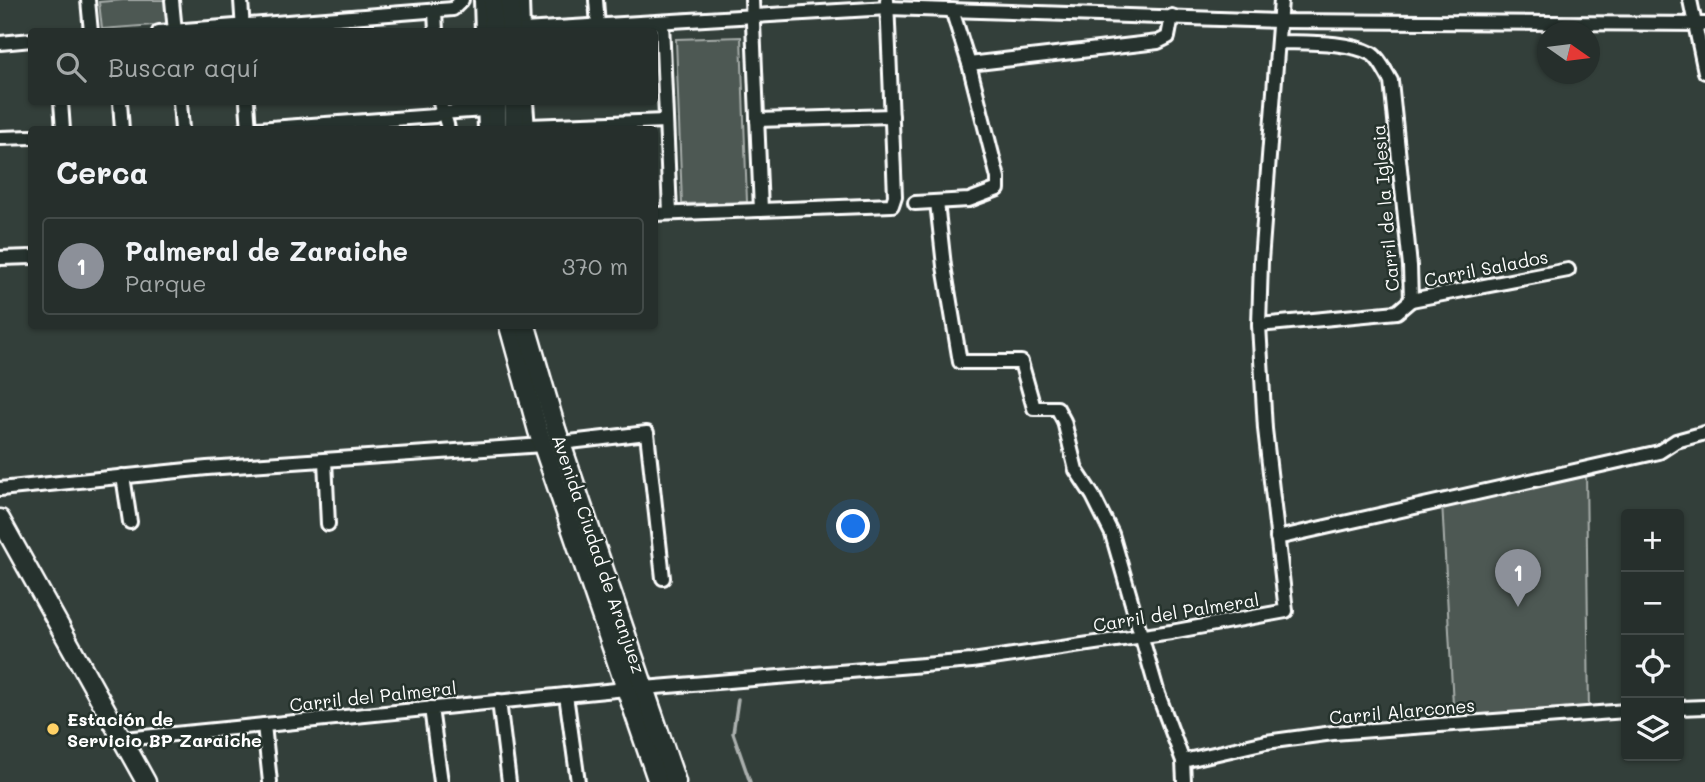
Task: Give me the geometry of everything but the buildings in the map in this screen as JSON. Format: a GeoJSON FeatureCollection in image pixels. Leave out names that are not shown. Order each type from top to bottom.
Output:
{"type":"FeatureCollection","features":[{"type":"Feature","properties":{"kind":"main road"},"geometry":{"type":"LineString","coordinates":[[493,0],[494,28]]}},
{"type":"Feature","properties":{"kind":"main road"},"geometry":{"type":"LineString","coordinates":[[510,0],[518,28]]}},
{"type":"Feature","properties":{"kind":"main road"},"geometry":{"type":"LineString","coordinates":[[488,105],[496,126]]}},
{"type":"Feature","properties":{"kind":"main road"},"geometry":{"type":"LineString","coordinates":[[515,105],[522,126]]}},
{"type":"Feature","properties":{"kind":"main road","name":"Avenida Ciudad de Aranjuez"},"geometry":{"type":"LineString","coordinates":[[510,329],[635,688],[676,782]]}},
{"type":"Feature","properties":{"kind":"main road","name":"Avenida Ciudad de Aranjuez"},"geometry":{"type":"LineString","coordinates":[[527,329],[552,444]]}},
{"type":"Feature","properties":{"kind":"main road"},"geometry":{"type":"LineString","coordinates":[[0,520],[146,782]]}},
{"type":"Feature","properties":{"kind":"main road","name":"Avenida Ciudad de Aranjuez"},"geometry":{"type":"LineString","coordinates":[[635,688],[658,782]]}},
{"type":"Feature","properties":{"kind":"street"},"geometry":{"type":"LineString","coordinates":[[88,0],[92,28]]}},
{"type":"Feature","properties":{"kind":"street"},"geometry":{"type":"LineString","coordinates":[[172,0],[175,28]]}},
{"type":"Feature","properties":{"kind":"street"},"geometry":{"type":"LineString","coordinates":[[241,0],[243,28],[453,9],[462,0]]}},
{"type":"Feature","properties":{"kind":"street"},"geometry":{"type":"LineString","coordinates":[[380,0],[381,14]]}},
{"type":"Feature","properties":{"kind":"street"},"geometry":{"type":"LineString","coordinates":[[481,0],[482,28]]}},
{"type":"Feature","properties":{"kind":"street"},"geometry":{"type":"LineString","coordinates":[[519,28],[522,0]]}},
{"type":"Feature","properties":{"kind":"street"},"geometry":{"type":"LineString","coordinates":[[596,0],[598,26]]}},
{"type":"Feature","properties":{"kind":"street"},"geometry":{"type":"LineString","coordinates":[[752,0],[761,210]]}},
{"type":"Feature","properties":{"kind":"street"},"geometry":{"type":"LineString","coordinates":[[1281,0],[1261,261],[1259,325],[1265,429],[1277,538],[1659,452],[1676,441],[1705,433]]}},
{"type":"Feature","properties":{"kind":"street"},"geometry":{"type":"LineString","coordinates":[[1690,0],[1700,24],[1705,72]]}},
{"type":"Feature","properties":{"kind":"street"},"geometry":{"type":"LineString","coordinates":[[566,28],[754,16],[812,6],[888,4],[952,10],[1280,21],[1700,24]]}},
{"type":"Feature","properties":{"kind":"street"},"geometry":{"type":"LineString","coordinates":[[658,214],[892,205],[895,195],[888,4]]}},
{"type":"Feature","properties":{"kind":"street"},"geometry":{"type":"LineString","coordinates":[[435,10],[436,28]]}},
{"type":"Feature","properties":{"kind":"street"},"geometry":{"type":"LineString","coordinates":[[915,203],[969,200],[998,189],[998,178],[969,64],[952,10]]}},
{"type":"Feature","properties":{"kind":"street"},"geometry":{"type":"LineString","coordinates":[[969,64],[1158,42],[1168,37],[1172,16]]}},
{"type":"Feature","properties":{"kind":"street"},"geometry":{"type":"LineString","coordinates":[[662,22],[670,213]]}},
{"type":"Feature","properties":{"kind":"street"},"geometry":{"type":"LineString","coordinates":[[0,43],[28,40]]}},
{"type":"Feature","properties":{"kind":"street","name":"Carril de la Iglesia"},"geometry":{"type":"LineString","coordinates":[[1259,325],[1398,312],[1411,300],[1391,81],[1374,55],[1324,44],[1278,42]]}},
{"type":"Feature","properties":{"kind":"street"},"geometry":{"type":"LineString","coordinates":[[61,105],[63,126]]}},
{"type":"Feature","properties":{"kind":"street"},"geometry":{"type":"LineString","coordinates":[[120,105],[122,126]]}},
{"type":"Feature","properties":{"kind":"street"},"geometry":{"type":"LineString","coordinates":[[180,105],[182,126]]}},
{"type":"Feature","properties":{"kind":"street"},"geometry":{"type":"LineString","coordinates":[[247,105],[247,126]]}},
{"type":"Feature","properties":{"kind":"street"},"geometry":{"type":"LineString","coordinates":[[441,107],[472,105]]}},
{"type":"Feature","properties":{"kind":"street"},"geometry":{"type":"LineString","coordinates":[[485,126],[488,105]]}},
{"type":"Feature","properties":{"kind":"street"},"geometry":{"type":"LineString","coordinates":[[523,126],[526,105]]}},
{"type":"Feature","properties":{"kind":"street"},"geometry":{"type":"LineString","coordinates":[[341,126],[403,124],[435,116],[441,107]]}},
{"type":"Feature","properties":{"kind":"street"},"geometry":{"type":"LineString","coordinates":[[441,107],[447,126]]}},
{"type":"Feature","properties":{"kind":"street"},"geometry":{"type":"LineString","coordinates":[[757,120],[892,116]]}},
{"type":"Feature","properties":{"kind":"street"},"geometry":{"type":"LineString","coordinates":[[564,126],[666,121]]}},
{"type":"Feature","properties":{"kind":"street"},"geometry":{"type":"LineString","coordinates":[[0,138],[28,137]]}},
{"type":"Feature","properties":{"kind":"street"},"geometry":{"type":"LineString","coordinates":[[937,202],[944,266],[960,362],[1021,362],[1034,408],[1057,408],[1064,421],[1076,470],[1112,534],[1158,694],[1183,761],[1184,782]]}},
{"type":"Feature","properties":{"kind":"street"},"geometry":{"type":"LineString","coordinates":[[0,258],[28,257]]}},
{"type":"Feature","properties":{"kind":"street","name":"Carril Salados"},"geometry":{"type":"LineString","coordinates":[[1411,300],[1568,270]]}},
{"type":"Feature","properties":{"kind":"street"},"geometry":{"type":"LineString","coordinates":[[0,489],[123,476],[552,444],[647,433],[663,578]]}},
{"type":"Feature","properties":{"kind":"street"},"geometry":{"type":"LineString","coordinates":[[325,460],[328,524]]}},
{"type":"Feature","properties":{"kind":"street"},"geometry":{"type":"LineString","coordinates":[[123,476],[130,522]]}},
{"type":"Feature","properties":{"kind":"street","name":"Carril del Palmeral"},"geometry":{"type":"LineString","coordinates":[[124,739],[635,688],[972,661],[1143,636],[1286,611],[1277,538]]}},
{"type":"Feature","properties":{"kind":"street"},"geometry":{"type":"LineString","coordinates":[[566,695],[578,782]]}},
{"type":"Feature","properties":{"kind":"street"},"geometry":{"type":"LineString","coordinates":[[499,701],[509,782]]}},
{"type":"Feature","properties":{"kind":"street"},"geometry":{"type":"LineString","coordinates":[[1684,708],[1705,707]]}},
{"type":"Feature","properties":{"kind":"street"},"geometry":{"type":"LineString","coordinates":[[431,708],[441,782]]}},
{"type":"Feature","properties":{"kind":"street","name":"Carril Alarcones"},"geometry":{"type":"LineString","coordinates":[[1183,761],[1266,742],[1333,733],[1621,711]]}},
{"type":"Feature","properties":{"kind":"street"},"geometry":{"type":"LineString","coordinates":[[264,725],[270,782]]}},
{"type":"Feature","properties":{"kind":"shaded area"},"geometry":{"type":"Polygon","coordinates":[[[178,0],[180,23],[102,28],[99,2],[178,0]]]}},
{"type":"Feature","properties":{"kind":"shaded area"},"geometry":{"type":"Polygon","coordinates":[[[741,37],[747,202],[682,204],[676,39],[741,37]]]}},
{"type":"Feature","properties":{"kind":"shaded area"},"geometry":{"type":"Polygon","coordinates":[[[1586,469],[1589,714],[1454,724],[1442,501],[1586,469]]]}},
{"type":"Feature","properties":{"kind":"waterway"},"geometry":{"type":"LineString","coordinates":[[738,699],[733,733],[750,782]]}},
{"type":"Feature","properties":{"kind":"place","name":"Palmeral de Zaraiche"},"geometry":{"type":"Point","coordinates":[1518,607]}},
{"type":"Feature","properties":{"kind":"place","name":"Estación de Servicio BP Zaraiche"},"geometry":{"type":"Point","coordinates":[53,729]}}]}
